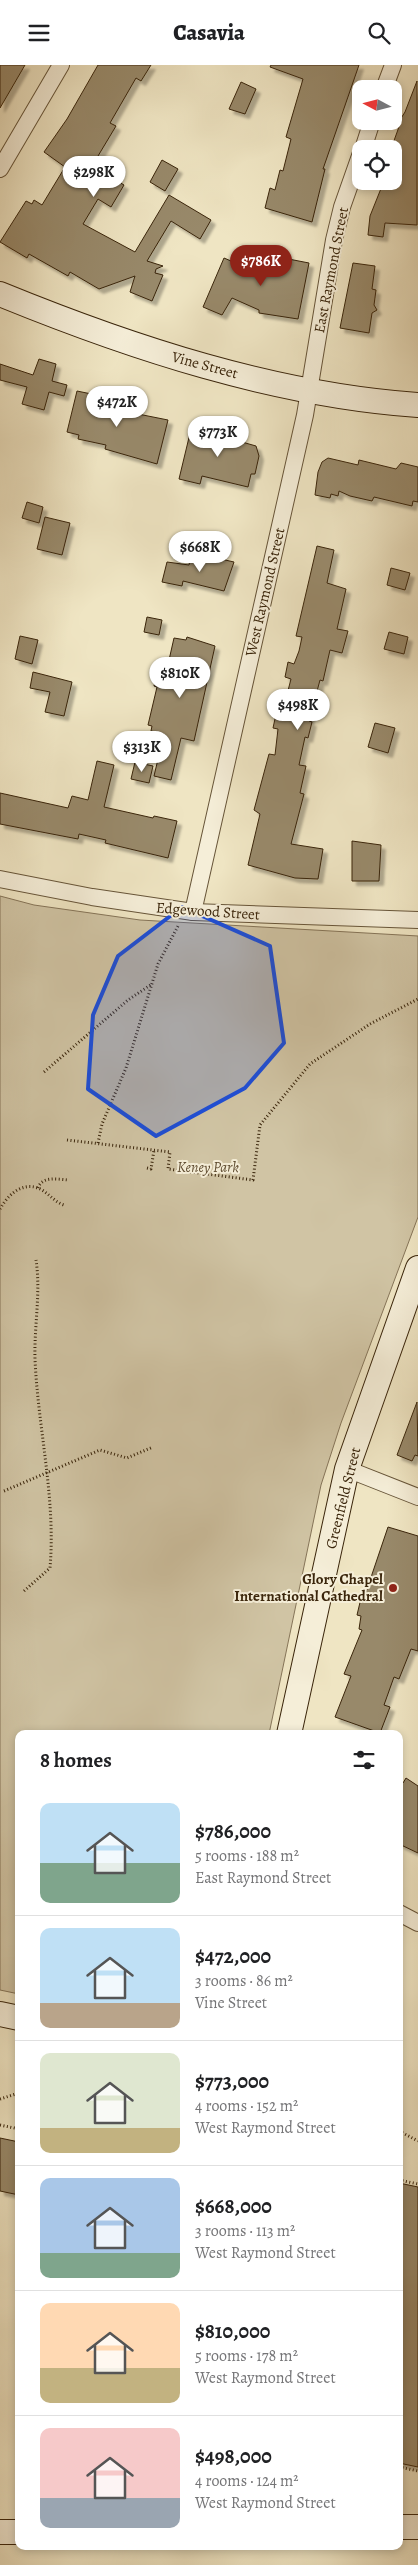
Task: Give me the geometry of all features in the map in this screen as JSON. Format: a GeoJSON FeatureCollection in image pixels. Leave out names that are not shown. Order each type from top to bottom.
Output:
{"type":"FeatureCollection","features":[{"type":"Feature","properties":{"kind":"street"},"geometry":{"type":"LineString","coordinates":[[0,169],[61,65]]}},
{"type":"Feature","properties":{"kind":"street"},"geometry":{"type":"LineString","coordinates":[[387,80],[393,65]]}},
{"type":"Feature","properties":{"kind":"street","name":"East Raymond Street"},"geometry":{"type":"LineString","coordinates":[[310,389],[334,240],[342,207],[352,179]]}},
{"type":"Feature","properties":{"kind":"street","name":"Vine Street"},"geometry":{"type":"LineString","coordinates":[[0,294],[131,344],[192,362],[310,389],[353,397],[418,405]]}},
{"type":"Feature","properties":{"kind":"street","name":"West Raymond Street"},"geometry":{"type":"LineString","coordinates":[[189,912],[310,389]]}},
{"type":"Feature","properties":{"kind":"street","name":"Edgewood Street"},"geometry":{"type":"LineString","coordinates":[[0,879],[83,896],[189,912],[418,919]]}},
{"type":"Feature","properties":{"kind":"street","name":"Greenfield Street"},"geometry":{"type":"LineString","coordinates":[[290,1730],[347,1469],[418,1268]]}},
{"type":"Feature","properties":{"kind":"street"},"geometry":{"type":"LineString","coordinates":[[347,1469],[418,1497]]}},
{"type":"Feature","properties":{"kind":"street"},"geometry":{"type":"LineString","coordinates":[[403,1915],[418,1923]]}},
{"type":"Feature","properties":{"kind":"street"},"geometry":{"type":"LineString","coordinates":[[0,2014],[15,2017]]}},
{"type":"Feature","properties":{"kind":"street"},"geometry":{"type":"LineString","coordinates":[[403,2527],[418,2527]]}},
{"type":"Feature","properties":{"kind":"street"},"geometry":{"type":"LineString","coordinates":[[0,2532],[15,2532]]}},
{"type":"Feature","properties":{"kind":"path"},"geometry":{"type":"LineString","coordinates":[[98,1143],[102,1124],[126,1068],[158,963],[189,912]]}},
{"type":"Feature","properties":{"kind":"path"},"geometry":{"type":"LineString","coordinates":[[44,1072],[128,1000],[152,984]]}},
{"type":"Feature","properties":{"kind":"path"},"geometry":{"type":"LineString","coordinates":[[67,1141],[170,1152],[168,1169],[254,1180],[260,1125],[310,1064],[370,1024],[418,999]]}},
{"type":"Feature","properties":{"kind":"path"},"geometry":{"type":"LineString","coordinates":[[147,1169],[151,1169],[154,1150]]}},
{"type":"Feature","properties":{"kind":"path"},"geometry":{"type":"LineString","coordinates":[[38,1188],[40,1183],[45,1180],[68,1180]]}},
{"type":"Feature","properties":{"kind":"path"},"geometry":{"type":"LineString","coordinates":[[0,1209],[14,1191],[25,1187],[38,1188],[58,1203],[64,1205]]}},
{"type":"Feature","properties":{"kind":"path"},"geometry":{"type":"LineString","coordinates":[[24,1591],[50,1568],[51,1512],[40,1426],[35,1357],[38,1276],[36,1260]]}},
{"type":"Feature","properties":{"kind":"path"},"geometry":{"type":"LineString","coordinates":[[4,1491],[100,1450],[127,1458],[154,1447]]}},
{"type":"Feature","properties":{"kind":"path"},"geometry":{"type":"LineString","coordinates":[[0,2099],[15,2094]]}},
{"type":"Feature","properties":{"kind":"path"},"geometry":{"type":"LineString","coordinates":[[0,2125],[15,2128]]}},
{"type":"Feature","properties":{"kind":"path"},"geometry":{"type":"LineString","coordinates":[[403,2133],[418,2141]]}},
{"type":"Feature","properties":{"kind":"path"},"geometry":{"type":"LineString","coordinates":[[403,2181],[418,2185]]}},
{"type":"Feature","properties":{"kind":"path"},"geometry":{"type":"LineString","coordinates":[[403,2468],[418,2471]]}},
{"type":"Feature","properties":{"kind":"highlighted area"},"geometry":{"type":"Polygon","coordinates":[[[182,907],[270,946],[284,1043],[245,1088],[156,1136],[88,1089],[93,1015],[118,956],[182,907]]]}},
{"type":"Feature","properties":{"kind":"green space","name":"Keney Park"},"geometry":{"type":"Polygon","coordinates":[[[0,896],[34,905],[140,920],[418,936],[418,1217],[341,1423],[321,1485],[270,1730],[15,1730],[15,1993],[0,1990],[0,896]]]}},
{"type":"Feature","properties":{"kind":"building"},"geometry":{"type":"Polygon","coordinates":[[[0,65],[25,65],[0,108],[0,65]]]}},
{"type":"Feature","properties":{"kind":"building"},"geometry":{"type":"Polygon","coordinates":[[[98,65],[151,65],[141,81],[136,78],[110,123],[116,126],[92,166],[124,185],[111,207],[98,199],[83,224],[135,252],[169,195],[211,220],[200,239],[171,221],[147,261],[163,266],[156,269],[155,273],[163,275],[152,301],[130,292],[135,276],[99,289],[70,272],[68,276],[29,254],[27,258],[0,242],[26,201],[32,204],[34,200],[42,205],[65,167],[44,152],[67,119],[98,65]]]}},
{"type":"Feature","properties":{"kind":"building"},"geometry":{"type":"Polygon","coordinates":[[[271,65],[359,65],[354,80],[352,80],[352,85],[323,169],[325,169],[312,222],[265,208],[270,188],[275,190],[280,170],[283,171],[291,139],[286,137],[303,79],[270,67],[271,65]]]}},
{"type":"Feature","properties":{"kind":"building"},"geometry":{"type":"Polygon","coordinates":[[[417,81],[417,225],[385,223],[383,237],[368,235],[370,216],[380,190],[402,190],[402,140],[394,140],[398,130],[402,130],[402,117],[417,81]]]}},
{"type":"Feature","properties":{"kind":"building"},"geometry":{"type":"Polygon","coordinates":[[[241,82],[256,89],[245,114],[229,109],[241,82]]]}},
{"type":"Feature","properties":{"kind":"building"},"geometry":{"type":"Polygon","coordinates":[[[162,160],[178,169],[165,191],[150,182],[162,160]]]}},
{"type":"Feature","properties":{"kind":"building"},"geometry":{"type":"Polygon","coordinates":[[[268,255],[309,263],[298,319],[259,313],[259,310],[232,298],[222,315],[203,307],[224,258],[264,275],[268,255]]]}},
{"type":"Feature","properties":{"kind":"building"},"geometry":{"type":"Polygon","coordinates":[[[353,263],[375,266],[372,289],[376,290],[374,305],[377,310],[372,313],[369,333],[340,328],[353,263]]]}},
{"type":"Feature","properties":{"kind":"building"},"geometry":{"type":"Polygon","coordinates":[[[39,359],[56,364],[52,381],[67,385],[64,396],[49,392],[44,410],[22,404],[27,387],[0,380],[0,364],[33,375],[39,359]]]}},
{"type":"Feature","properties":{"kind":"building"},"geometry":{"type":"Polygon","coordinates":[[[77,391],[101,396],[100,401],[134,409],[133,413],[168,420],[157,464],[105,449],[106,445],[78,439],[79,435],[67,432],[77,391]]]}},
{"type":"Feature","properties":{"kind":"building"},"geometry":{"type":"Polygon","coordinates":[[[192,425],[222,432],[221,436],[256,446],[259,456],[255,474],[251,474],[248,487],[202,476],[200,484],[179,479],[192,425]]]}},
{"type":"Feature","properties":{"kind":"building"},"geometry":{"type":"Polygon","coordinates":[[[328,458],[358,465],[359,460],[396,469],[401,463],[418,467],[418,502],[413,501],[412,506],[374,497],[372,501],[350,496],[339,491],[338,496],[331,494],[330,498],[315,495],[318,472],[322,462],[328,458]]]}},
{"type":"Feature","properties":{"kind":"building"},"geometry":{"type":"Polygon","coordinates":[[[27,502],[43,507],[39,523],[22,518],[27,502]]]}},
{"type":"Feature","properties":{"kind":"building"},"geometry":{"type":"Polygon","coordinates":[[[45,517],[70,523],[62,555],[37,549],[45,517]]]}},
{"type":"Feature","properties":{"kind":"building"},"geometry":{"type":"Polygon","coordinates":[[[317,546],[334,550],[327,583],[346,589],[337,629],[348,631],[342,653],[330,650],[323,681],[320,680],[316,695],[314,695],[309,721],[312,722],[308,738],[305,737],[299,765],[306,766],[300,793],[304,794],[291,844],[323,849],[318,879],[295,878],[248,865],[260,814],[254,810],[269,754],[275,755],[278,729],[273,728],[278,705],[284,706],[291,679],[285,677],[288,662],[294,664],[299,651],[302,637],[296,636],[317,546]]]}},
{"type":"Feature","properties":{"kind":"building"},"geometry":{"type":"Polygon","coordinates":[[[212,557],[234,562],[224,591],[183,581],[182,586],[162,582],[167,562],[189,565],[190,559],[211,561],[212,557]]]}},
{"type":"Feature","properties":{"kind":"building"},"geometry":{"type":"Polygon","coordinates":[[[391,568],[410,573],[405,590],[387,585],[391,568]]]}},
{"type":"Feature","properties":{"kind":"building"},"geometry":{"type":"Polygon","coordinates":[[[147,617],[162,620],[159,635],[144,632],[147,617]]]}},
{"type":"Feature","properties":{"kind":"building"},"geometry":{"type":"Polygon","coordinates":[[[389,632],[408,637],[404,654],[384,649],[389,632]]]}},
{"type":"Feature","properties":{"kind":"building"},"geometry":{"type":"Polygon","coordinates":[[[20,636],[38,640],[32,664],[15,659],[20,636]]]}},
{"type":"Feature","properties":{"kind":"building"},"geometry":{"type":"Polygon","coordinates":[[[187,637],[215,646],[194,741],[181,738],[171,780],[154,776],[164,734],[151,731],[152,726],[148,725],[157,687],[154,686],[158,667],[163,668],[164,663],[169,660],[174,638],[186,640],[187,637]]]}},
{"type":"Feature","properties":{"kind":"building"},"geometry":{"type":"Polygon","coordinates":[[[33,672],[72,682],[64,716],[45,712],[50,692],[30,688],[33,672]]]}},
{"type":"Feature","properties":{"kind":"building"},"geometry":{"type":"Polygon","coordinates":[[[375,723],[395,728],[388,753],[368,747],[375,723]]]}},
{"type":"Feature","properties":{"kind":"building"},"geometry":{"type":"Polygon","coordinates":[[[97,761],[114,765],[104,807],[153,818],[154,816],[177,821],[168,858],[105,843],[106,840],[79,834],[78,839],[0,824],[0,793],[68,808],[72,796],[88,800],[97,761]]]}},
{"type":"Feature","properties":{"kind":"building"},"geometry":{"type":"Polygon","coordinates":[[[135,762],[153,766],[149,783],[131,779],[135,762]]]}},
{"type":"Feature","properties":{"kind":"building"},"geometry":{"type":"Polygon","coordinates":[[[352,841],[381,845],[379,881],[352,881],[352,841]]]}},
{"type":"Feature","properties":{"kind":"building"},"geometry":{"type":"Polygon","coordinates":[[[417,1402],[418,1456],[415,1455],[412,1461],[397,1455],[417,1402]]]}},
{"type":"Feature","properties":{"kind":"building"},"geometry":{"type":"Polygon","coordinates":[[[388,1527],[418,1536],[418,1651],[411,1649],[399,1679],[394,1677],[384,1705],[390,1707],[381,1730],[372,1730],[335,1717],[351,1676],[344,1674],[362,1630],[359,1629],[361,1616],[357,1615],[362,1594],[365,1595],[388,1527]]]}},
{"type":"Feature","properties":{"kind":"building"},"geometry":{"type":"Polygon","coordinates":[[[406,1778],[418,1786],[418,1853],[403,1846],[403,1783],[406,1778]]]}},
{"type":"Feature","properties":{"kind":"building"},"geometry":{"type":"Polygon","coordinates":[[[0,2138],[15,2141],[15,2194],[0,2191],[0,2138]]]}},
{"type":"Feature","properties":{"kind":"building"},"geometry":{"type":"Polygon","coordinates":[[[403,2184],[418,2187],[418,2467],[403,2464],[403,2184]]]}},
{"type":"Feature","properties":{"kind":"place","name":"Glory Chapel International Cathedral"},"geometry":{"type":"Point","coordinates":[393,1588]}}]}
